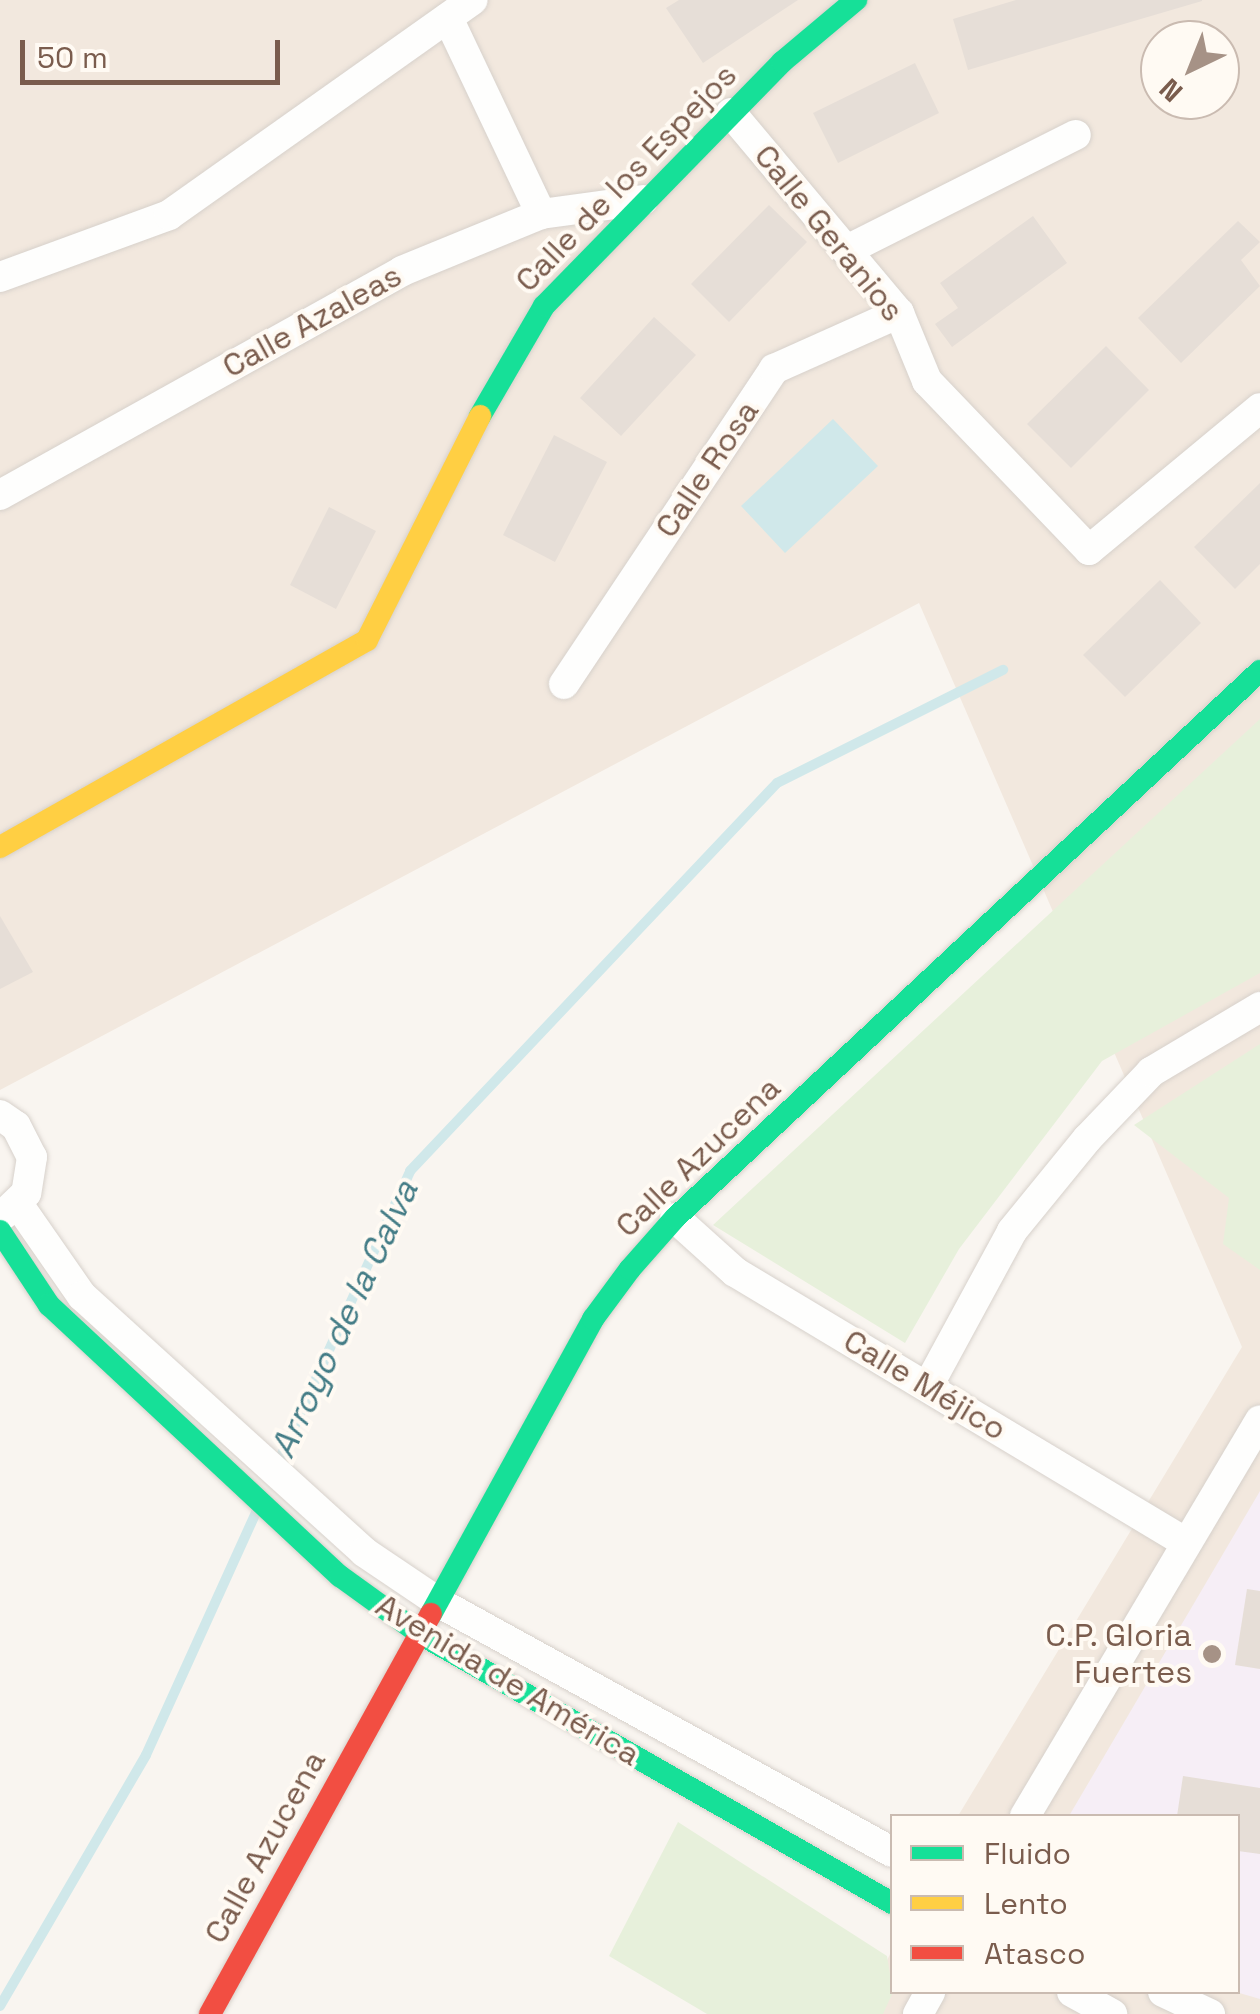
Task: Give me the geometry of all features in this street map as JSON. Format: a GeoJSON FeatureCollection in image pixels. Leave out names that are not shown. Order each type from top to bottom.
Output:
{"type":"FeatureCollection","features":[{"type":"Feature","properties":{"kind":"street"},"geometry":{"type":"LineString","coordinates":[[0,276],[169,215],[474,0]]}},
{"type":"Feature","properties":{"kind":"street","name":"Calle de los Espejos"},"geometry":{"type":"LineString","coordinates":[[0,847],[366,640],[504,368],[544,306],[730,113],[856,0]]}},
{"type":"Feature","properties":{"kind":"street"},"geometry":{"type":"LineString","coordinates":[[448,18],[541,214]]}},
{"type":"Feature","properties":{"kind":"street","name":"Calle Geranios"},"geometry":{"type":"LineString","coordinates":[[730,113],[899,313],[927,381],[1090,550],[1260,408]]}},
{"type":"Feature","properties":{"kind":"street"},"geometry":{"type":"LineString","coordinates":[[846,250],[1076,135]]}},
{"type":"Feature","properties":{"kind":"street","name":"Calle Azaleas"},"geometry":{"type":"LineString","coordinates":[[0,495],[402,271],[541,214],[644,200]]}},
{"type":"Feature","properties":{"kind":"street","name":"Calle Rosa"},"geometry":{"type":"LineString","coordinates":[[564,684],[774,370],[899,313]]}},
{"type":"Feature","properties":{"kind":"street","name":"Calle Azucena"},"geometry":{"type":"LineString","coordinates":[[210,2014],[593,1320],[675,1218],[1260,671]]}},
{"type":"Feature","properties":{"kind":"street"},"geometry":{"type":"LineString","coordinates":[[928,1386],[1012,1231],[1087,1138],[1152,1072],[1260,1007]]}},
{"type":"Feature","properties":{"kind":"street"},"geometry":{"type":"LineString","coordinates":[[0,1115],[16,1126],[32,1158],[9,1209]]}},
{"type":"Feature","properties":{"kind":"street","name":"Avenida de América"},"geometry":{"type":"LineString","coordinates":[[9,1209],[82,1296],[364,1552],[438,1602],[890,1851]]}},
{"type":"Feature","properties":{"kind":"street","name":"Calle Méjico"},"geometry":{"type":"LineString","coordinates":[[675,1218],[735,1272],[1183,1542]]}},
{"type":"Feature","properties":{"kind":"street","name":"Avenida de América"},"geometry":{"type":"LineString","coordinates":[[0,1231],[49,1305],[340,1576],[420,1634],[890,1902]]}},
{"type":"Feature","properties":{"kind":"street"},"geometry":{"type":"LineString","coordinates":[[1026,1814],[1183,1542],[1260,1421]]}},
{"type":"Feature","properties":{"kind":"street"},"geometry":{"type":"LineString","coordinates":[[1076,1994],[1112,2014]]}},
{"type":"Feature","properties":{"kind":"street"},"geometry":{"type":"LineString","coordinates":[[1167,1994],[1210,2014]]}},
{"type":"Feature","properties":{"kind":"shaded area"},"geometry":{"type":"Polygon","coordinates":[[[0,0],[1260,0],[1260,2014],[861,2014],[890,1954],[890,1994],[1240,1994],[1240,1814],[959,1814],[1242,1347],[919,603],[0,1090],[0,0]]]}},
{"type":"Feature","properties":{"kind":"shaded area","name":"C.P. Gloria Fuertes"},"geometry":{"type":"Polygon","coordinates":[[[1260,1491],[1260,1999],[1240,1993],[1240,1814],[1070,1814],[1260,1491]]]}},
{"type":"Feature","properties":{"kind":"green space"},"geometry":{"type":"Polygon","coordinates":[[[1260,719],[1260,973],[1102,1061],[959,1249],[905,1343],[713,1225],[1260,719]]]}},
{"type":"Feature","properties":{"kind":"green space"},"geometry":{"type":"Polygon","coordinates":[[[1260,1044],[1260,1270],[1223,1244],[1229,1198],[1134,1125],[1260,1044]]]}},
{"type":"Feature","properties":{"kind":"green space"},"geometry":{"type":"Polygon","coordinates":[[[678,1822],[887,1956],[892,1994],[883,2014],[707,2014],[609,1956],[678,1822]]]}},
{"type":"Feature","properties":{"kind":"water"},"geometry":{"type":"Polygon","coordinates":[[[833,419],[878,466],[785,553],[741,506],[833,419]]]}},
{"type":"Feature","properties":{"kind":"building"},"geometry":{"type":"Polygon","coordinates":[[[679,0],[798,0],[703,63],[666,8],[679,0]]]}},
{"type":"Feature","properties":{"kind":"building"},"geometry":{"type":"Polygon","coordinates":[[[1016,0],[1202,1],[968,70],[953,19],[1016,0]]]}},
{"type":"Feature","properties":{"kind":"building"},"geometry":{"type":"Polygon","coordinates":[[[915,63],[939,113],[838,163],[813,113],[915,63]]]}},
{"type":"Feature","properties":{"kind":"building"},"geometry":{"type":"Polygon","coordinates":[[[769,205],[807,242],[729,322],[691,284],[769,205]]]}},
{"type":"Feature","properties":{"kind":"building"},"geometry":{"type":"Polygon","coordinates":[[[1033,216],[1067,263],[952,347],[935,324],[958,308],[940,283],[1033,216]]]}},
{"type":"Feature","properties":{"kind":"building"},"geometry":{"type":"Polygon","coordinates":[[[1238,221],[1260,242],[1241,260],[1260,286],[1181,363],[1138,318],[1238,221]]]}},
{"type":"Feature","properties":{"kind":"building"},"geometry":{"type":"Polygon","coordinates":[[[654,317],[696,355],[621,436],[580,398],[654,317]]]}},
{"type":"Feature","properties":{"kind":"building"},"geometry":{"type":"Polygon","coordinates":[[[1106,346],[1149,390],[1071,468],[1027,424],[1106,346]]]}},
{"type":"Feature","properties":{"kind":"building"},"geometry":{"type":"Polygon","coordinates":[[[554,435],[607,462],[555,562],[503,535],[554,435]]]}},
{"type":"Feature","properties":{"kind":"building"},"geometry":{"type":"Polygon","coordinates":[[[1260,483],[1260,564],[1235,589],[1194,547],[1260,483]]]}},
{"type":"Feature","properties":{"kind":"building"},"geometry":{"type":"Polygon","coordinates":[[[329,507],[376,531],[336,609],[290,585],[329,507]]]}},
{"type":"Feature","properties":{"kind":"building"},"geometry":{"type":"Polygon","coordinates":[[[1160,580],[1201,623],[1125,697],[1083,655],[1160,580]]]}},
{"type":"Feature","properties":{"kind":"building"},"geometry":{"type":"Polygon","coordinates":[[[0,916],[33,972],[0,989],[0,916]]]}},
{"type":"Feature","properties":{"kind":"building"},"geometry":{"type":"Polygon","coordinates":[[[1247,1589],[1260,1591],[1260,1669],[1235,1665],[1247,1589]]]}},
{"type":"Feature","properties":{"kind":"building"},"geometry":{"type":"Polygon","coordinates":[[[1183,1776],[1260,1788],[1260,1854],[1240,1851],[1240,1814],[1177,1814],[1183,1776]]]}},
{"type":"Feature","properties":{"kind":"waterway","name":"Arroyo de la Calva"},"geometry":{"type":"LineString","coordinates":[[276,1467],[410,1171],[777,783],[1003,670]]}},
{"type":"Feature","properties":{"kind":"waterway","name":"Arroyo de la Calva"},"geometry":{"type":"LineString","coordinates":[[0,2006],[146,1755],[257,1510]]}},
{"type":"Feature","properties":{"kind":"traffic: fast"},"geometry":{"type":"LineString","coordinates":[[480,416],[544,306],[782,62],[856,0]]}},
{"type":"Feature","properties":{"kind":"traffic: fast"},"geometry":{"type":"LineString","coordinates":[[431,1614],[593,1319],[630,1269],[675,1218],[1260,671]]}},
{"type":"Feature","properties":{"kind":"traffic: fast"},"geometry":{"type":"LineString","coordinates":[[0,1231],[49,1305],[340,1576],[420,1634],[890,1902]]}},
{"type":"Feature","properties":{"kind":"traffic: slow"},"geometry":{"type":"LineString","coordinates":[[0,847],[367,640],[480,416]]}},
{"type":"Feature","properties":{"kind":"traffic: jam"},"geometry":{"type":"LineString","coordinates":[[210,2014],[431,1614]]}},
{"type":"Feature","properties":{"kind":"place","name":"C.P. Gloria Fuertes"},"geometry":{"type":"Point","coordinates":[1212,1654]}}]}
